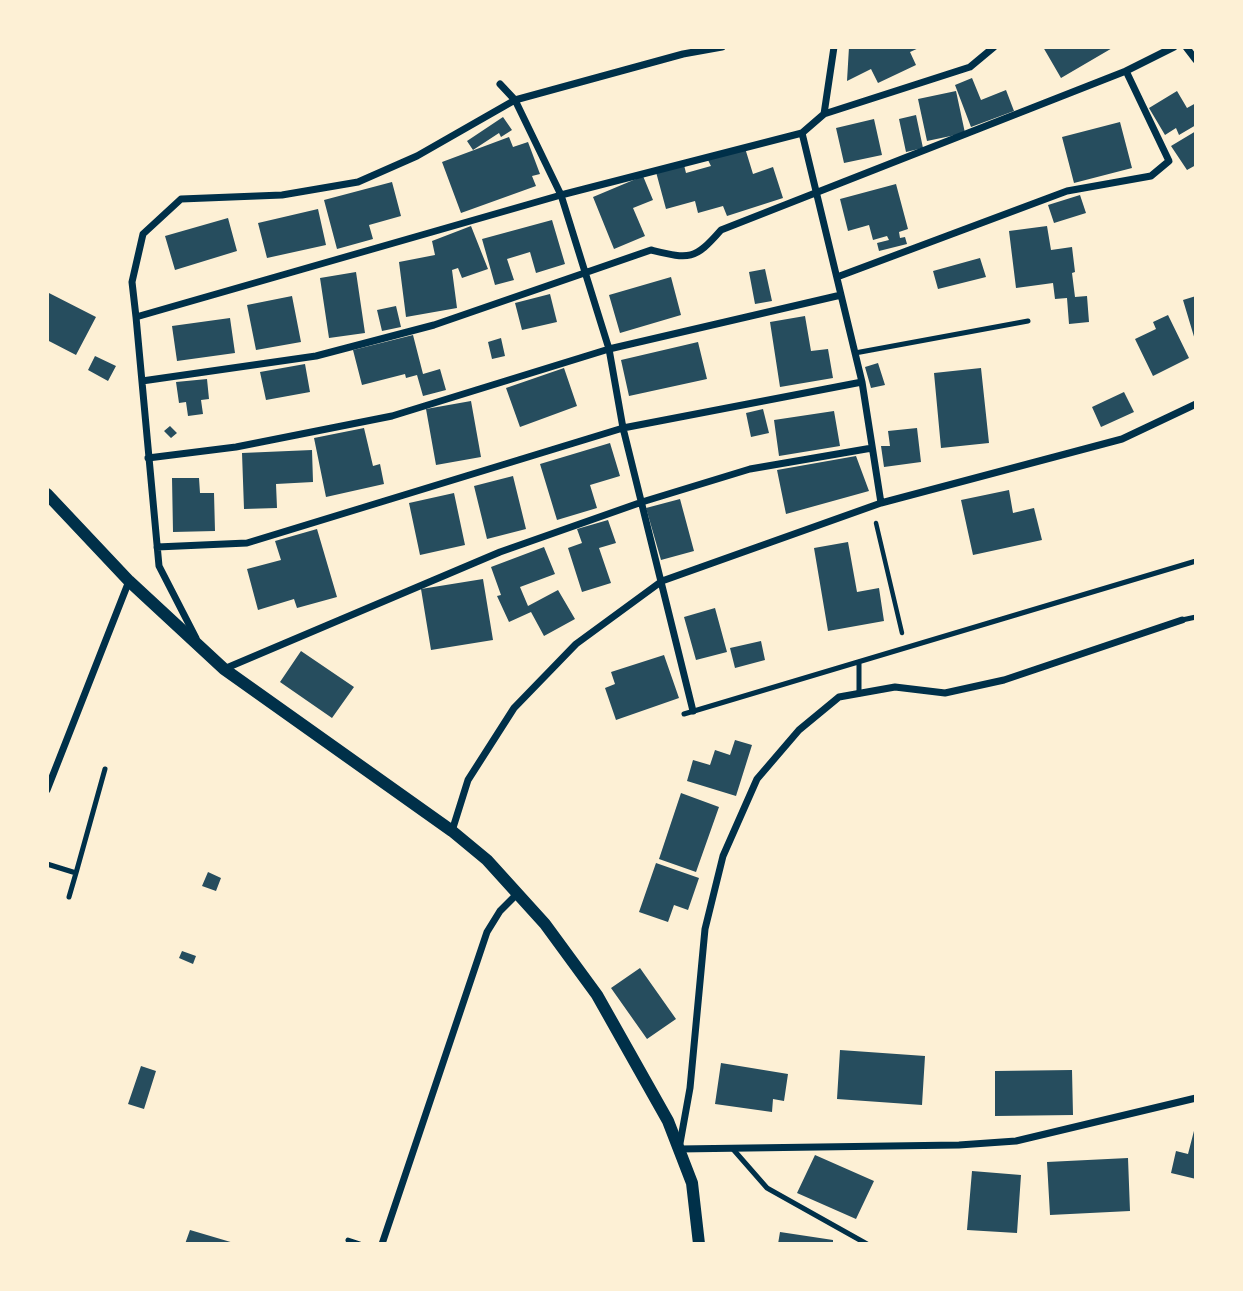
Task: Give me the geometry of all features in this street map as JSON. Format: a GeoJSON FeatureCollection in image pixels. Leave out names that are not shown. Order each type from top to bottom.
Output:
{"type":"FeatureCollection","features":[{"type":"Feature","properties":{"kind":"street"},"geometry":{"type":"LineString","coordinates":[[201,648],[159,566],[132,282],[143,234],[181,199],[282,195],[358,182],[417,156],[515,100],[683,54],[722,47]]}},
{"type":"Feature","properties":{"kind":"street"},"geometry":{"type":"LineString","coordinates":[[823,47],[834,47],[824,114]]}},
{"type":"Feature","properties":{"kind":"street"},"geometry":{"type":"LineString","coordinates":[[136,317],[561,195],[802,132],[824,114],[970,67],[993,47]]}},
{"type":"Feature","properties":{"kind":"street"},"geometry":{"type":"LineString","coordinates":[[142,381],[316,356],[434,325],[651,250],[683,258],[703,251],[721,230],[1126,71],[1174,47]]}},
{"type":"Feature","properties":{"kind":"street"},"geometry":{"type":"LineString","coordinates":[[1186,47],[1196,60]]}},
{"type":"Feature","properties":{"kind":"street"},"geometry":{"type":"LineString","coordinates":[[837,277],[1067,191],[1152,176],[1169,162],[1126,71]]}},
{"type":"Feature","properties":{"kind":"street"},"geometry":{"type":"LineString","coordinates":[[500,84],[515,100],[561,195],[608,349],[623,428],[693,711]]}},
{"type":"Feature","properties":{"kind":"street"},"geometry":{"type":"LineString","coordinates":[[802,132],[862,382],[881,503]]}},
{"type":"Feature","properties":{"kind":"street"},"geometry":{"type":"LineString","coordinates":[[148,458],[236,447],[392,416],[608,349],[841,295]]}},
{"type":"Feature","properties":{"kind":"street"},"geometry":{"type":"LineString","coordinates":[[157,548],[247,542],[623,428],[862,382]]}},
{"type":"Feature","properties":{"kind":"street"},"geometry":{"type":"LineString","coordinates":[[452,831],[468,780],[514,708],[576,644],[662,581],[881,503],[1122,439],[1196,404]]}},
{"type":"Feature","properties":{"kind":"street"},"geometry":{"type":"LineString","coordinates":[[223,669],[500,552],[642,502],[750,469],[872,448]]}},
{"type":"Feature","properties":{"kind":"street"},"geometry":{"type":"LineString","coordinates":[[47,494],[129,581],[223,669],[452,831],[486,860],[545,924],[597,995],[668,1121],[692,1183],[699,1244]]}},
{"type":"Feature","properties":{"kind":"street"},"geometry":{"type":"LineString","coordinates":[[47,790],[129,581]]}},
{"type":"Feature","properties":{"kind":"street"},"geometry":{"type":"LineString","coordinates":[[679,1149],[690,1088],[705,929],[723,856],[757,779],[799,730],[839,697],[895,687],[944,693],[1004,680],[1182,620]]}},
{"type":"Feature","properties":{"kind":"street"},"geometry":{"type":"LineString","coordinates":[[382,1244],[487,932],[499,911],[518,893]]}},
{"type":"Feature","properties":{"kind":"street"},"geometry":{"type":"LineString","coordinates":[[679,1149],[959,1145],[1016,1141],[1196,1098]]}},
{"type":"Feature","properties":{"kind":"lane"},"geometry":{"type":"LineString","coordinates":[[855,353],[1028,321]]}},
{"type":"Feature","properties":{"kind":"lane"},"geometry":{"type":"LineString","coordinates":[[684,714],[1196,561]]}},
{"type":"Feature","properties":{"kind":"lane"},"geometry":{"type":"LineString","coordinates":[[1182,620],[1196,617]]}},
{"type":"Feature","properties":{"kind":"lane"},"geometry":{"type":"LineString","coordinates":[[859,662],[859,694]]}},
{"type":"Feature","properties":{"kind":"lane"},"geometry":{"type":"LineString","coordinates":[[69,897],[105,769]]}},
{"type":"Feature","properties":{"kind":"lane"},"geometry":{"type":"LineString","coordinates":[[47,864],[76,873]]}},
{"type":"Feature","properties":{"kind":"lane"},"geometry":{"type":"LineString","coordinates":[[732,1148],[767,1188],[867,1244]]}},
{"type":"Feature","properties":{"kind":"lane"},"geometry":{"type":"LineString","coordinates":[[348,1240],[360,1244]]}},
{"type":"Feature","properties":{"kind":"path"},"geometry":{"type":"LineString","coordinates":[[872,506],[906,648]]}},
{"type":"Feature","properties":{"kind":"building"},"geometry":{"type":"Polygon","coordinates":[[[849,47],[921,47],[910,52],[916,65],[878,83],[871,69],[847,81],[849,47]]]}},
{"type":"Feature","properties":{"kind":"building"},"geometry":{"type":"Polygon","coordinates":[[[1043,47],[1114,47],[1061,78],[1043,47]]]}},
{"type":"Feature","properties":{"kind":"building"},"geometry":{"type":"Polygon","coordinates":[[[972,78],[981,100],[1006,90],[1014,111],[971,127],[955,85],[972,78]]]}},
{"type":"Feature","properties":{"kind":"building"},"geometry":{"type":"Polygon","coordinates":[[[956,91],[965,133],[927,141],[918,99],[956,91]]]}},
{"type":"Feature","properties":{"kind":"building"},"geometry":{"type":"Polygon","coordinates":[[[1177,91],[1187,108],[1196,103],[1196,125],[1179,135],[1176,128],[1165,135],[1149,108],[1177,91]]]}},
{"type":"Feature","properties":{"kind":"building"},"geometry":{"type":"Polygon","coordinates":[[[916,115],[923,148],[906,152],[899,119],[916,115]]]}},
{"type":"Feature","properties":{"kind":"building"},"geometry":{"type":"Polygon","coordinates":[[[503,117],[512,130],[501,137],[499,133],[473,150],[467,141],[503,117]]]}},
{"type":"Feature","properties":{"kind":"building"},"geometry":{"type":"Polygon","coordinates":[[[874,119],[882,155],[844,163],[836,128],[874,119]]]}},
{"type":"Feature","properties":{"kind":"building"},"geometry":{"type":"Polygon","coordinates":[[[1120,122],[1132,168],[1074,183],[1062,137],[1120,122]]]}},
{"type":"Feature","properties":{"kind":"building"},"geometry":{"type":"Polygon","coordinates":[[[1196,131],[1196,165],[1187,170],[1171,146],[1196,131]]]}},
{"type":"Feature","properties":{"kind":"building"},"geometry":{"type":"Polygon","coordinates":[[[509,137],[513,147],[528,142],[540,174],[532,176],[536,186],[461,213],[442,162],[509,137]]]}},
{"type":"Feature","properties":{"kind":"building"},"geometry":{"type":"Polygon","coordinates":[[[745,148],[753,174],[773,167],[783,198],[727,216],[723,206],[698,213],[695,201],[666,209],[656,172],[684,165],[686,173],[711,166],[708,160],[745,148]]]}},
{"type":"Feature","properties":{"kind":"building"},"geometry":{"type":"Polygon","coordinates":[[[643,176],[653,200],[633,208],[645,236],[614,249],[593,197],[643,176]]]}},
{"type":"Feature","properties":{"kind":"building"},"geometry":{"type":"Polygon","coordinates":[[[392,182],[401,216],[369,225],[373,239],[337,249],[324,200],[392,182]]]}},
{"type":"Feature","properties":{"kind":"building"},"geometry":{"type":"Polygon","coordinates":[[[896,184],[908,229],[899,232],[900,238],[905,237],[907,244],[879,251],[877,243],[889,240],[887,236],[873,240],[869,225],[848,231],[840,199],[896,184]]]}},
{"type":"Feature","properties":{"kind":"building"},"geometry":{"type":"Polygon","coordinates":[[[1080,195],[1086,213],[1054,223],[1048,205],[1080,195]]]}},
{"type":"Feature","properties":{"kind":"building"},"geometry":{"type":"Polygon","coordinates":[[[318,209],[326,245],[267,258],[258,223],[318,209]]]}},
{"type":"Feature","properties":{"kind":"building"},"geometry":{"type":"Polygon","coordinates":[[[228,218],[237,251],[175,270],[165,236],[228,218]]]}},
{"type":"Feature","properties":{"kind":"building"},"geometry":{"type":"Polygon","coordinates":[[[552,220],[565,264],[536,273],[530,252],[507,259],[514,280],[495,285],[482,239],[552,220]]]}},
{"type":"Feature","properties":{"kind":"building"},"geometry":{"type":"Polygon","coordinates":[[[471,226],[488,269],[462,278],[458,268],[452,270],[457,308],[406,317],[399,262],[435,255],[432,241],[471,226]]]}},
{"type":"Feature","properties":{"kind":"building"},"geometry":{"type":"Polygon","coordinates":[[[1047,226],[1051,250],[1072,247],[1075,297],[1087,296],[1089,322],[1069,324],[1067,298],[1055,299],[1053,283],[1016,288],[1009,231],[1047,226]]]}},
{"type":"Feature","properties":{"kind":"building"},"geometry":{"type":"Polygon","coordinates":[[[980,258],[986,277],[938,289],[933,271],[980,258]]]}},
{"type":"Feature","properties":{"kind":"building"},"geometry":{"type":"Polygon","coordinates":[[[765,269],[772,301],[755,304],[749,272],[765,269]]]}},
{"type":"Feature","properties":{"kind":"building"},"geometry":{"type":"Polygon","coordinates":[[[356,272],[365,333],[329,338],[320,278],[356,272]]]}},
{"type":"Feature","properties":{"kind":"building"},"geometry":{"type":"Polygon","coordinates":[[[671,277],[681,315],[620,333],[609,295],[671,277]]]}},
{"type":"Feature","properties":{"kind":"building"},"geometry":{"type":"Polygon","coordinates":[[[47,292],[96,317],[76,355],[47,340],[47,292]]]}},
{"type":"Feature","properties":{"kind":"building"},"geometry":{"type":"Polygon","coordinates":[[[550,294],[557,322],[522,330],[515,303],[550,294]]]}},
{"type":"Feature","properties":{"kind":"building"},"geometry":{"type":"Polygon","coordinates":[[[292,296],[301,342],[256,350],[247,305],[292,296]]]}},
{"type":"Feature","properties":{"kind":"building"},"geometry":{"type":"Polygon","coordinates":[[[1196,296],[1196,340],[1195,340],[1183,300],[1196,296]]]}},
{"type":"Feature","properties":{"kind":"building"},"geometry":{"type":"Polygon","coordinates":[[[396,306],[401,327],[382,331],[377,310],[396,306]]]}},
{"type":"Feature","properties":{"kind":"building"},"geometry":{"type":"Polygon","coordinates":[[[1168,315],[1189,358],[1153,376],[1135,339],[1156,329],[1153,322],[1168,315]]]}},
{"type":"Feature","properties":{"kind":"building"},"geometry":{"type":"Polygon","coordinates":[[[805,316],[811,351],[828,349],[833,378],[780,387],[770,322],[805,316]]]}},
{"type":"Feature","properties":{"kind":"building"},"geometry":{"type":"Polygon","coordinates":[[[230,318],[235,353],[177,361],[172,326],[230,318]]]}},
{"type":"Feature","properties":{"kind":"building"},"geometry":{"type":"Polygon","coordinates":[[[413,335],[423,374],[440,369],[446,390],[423,396],[417,375],[406,378],[405,374],[362,385],[353,350],[413,335]]]}},
{"type":"Feature","properties":{"kind":"building"},"geometry":{"type":"Polygon","coordinates":[[[501,338],[505,356],[492,359],[488,342],[501,338]]]}},
{"type":"Feature","properties":{"kind":"building"},"geometry":{"type":"Polygon","coordinates":[[[698,342],[707,379],[629,396],[621,360],[698,342]]]}},
{"type":"Feature","properties":{"kind":"building"},"geometry":{"type":"Polygon","coordinates":[[[95,356],[116,366],[108,381],[88,370],[95,356]]]}},
{"type":"Feature","properties":{"kind":"building"},"geometry":{"type":"Polygon","coordinates":[[[878,363],[885,385],[871,388],[865,367],[878,363]]]}},
{"type":"Feature","properties":{"kind":"building"},"geometry":{"type":"Polygon","coordinates":[[[305,364],[310,392],[266,400],[260,372],[305,364]]]}},
{"type":"Feature","properties":{"kind":"building"},"geometry":{"type":"Polygon","coordinates":[[[564,368],[577,406],[520,427],[506,388],[564,368]]]}},
{"type":"Feature","properties":{"kind":"building"},"geometry":{"type":"Polygon","coordinates":[[[981,368],[989,443],[941,448],[934,373],[981,368]]]}},
{"type":"Feature","properties":{"kind":"building"},"geometry":{"type":"Polygon","coordinates":[[[207,379],[209,399],[201,400],[203,414],[188,416],[186,402],[179,403],[176,382],[207,379]]]}},
{"type":"Feature","properties":{"kind":"building"},"geometry":{"type":"Polygon","coordinates":[[[1124,392],[1134,412],[1101,427],[1092,407],[1124,392]]]}},
{"type":"Feature","properties":{"kind":"building"},"geometry":{"type":"Polygon","coordinates":[[[471,401],[481,457],[436,465],[426,409],[471,401]]]}},
{"type":"Feature","properties":{"kind":"building"},"geometry":{"type":"Polygon","coordinates":[[[763,409],[769,433],[751,437],[746,413],[763,409]]]}},
{"type":"Feature","properties":{"kind":"building"},"geometry":{"type":"Polygon","coordinates":[[[834,411],[840,446],[779,456],[774,420],[834,411]]]}},
{"type":"Feature","properties":{"kind":"building"},"geometry":{"type":"Polygon","coordinates":[[[170,426],[177,433],[171,438],[164,431],[170,426]]]}},
{"type":"Feature","properties":{"kind":"building"},"geometry":{"type":"Polygon","coordinates":[[[364,428],[373,466],[380,464],[384,484],[326,497],[314,438],[364,428]]]}},
{"type":"Feature","properties":{"kind":"building"},"geometry":{"type":"Polygon","coordinates":[[[917,428],[921,462],[884,467],[881,446],[890,446],[888,431],[917,428]]]}},
{"type":"Feature","properties":{"kind":"building"},"geometry":{"type":"Polygon","coordinates":[[[610,443],[620,476],[590,485],[597,508],[557,520],[540,464],[610,443]]]}},
{"type":"Feature","properties":{"kind":"building"},"geometry":{"type":"Polygon","coordinates":[[[312,450],[313,482],[276,484],[277,508],[244,509],[242,453],[312,450]]]}},
{"type":"Feature","properties":{"kind":"building"},"geometry":{"type":"Polygon","coordinates":[[[856,456],[869,491],[786,514],[777,470],[856,456]]]}},
{"type":"Feature","properties":{"kind":"building"},"geometry":{"type":"Polygon","coordinates":[[[513,476],[526,529],[487,539],[474,486],[513,476]]]}},
{"type":"Feature","properties":{"kind":"building"},"geometry":{"type":"Polygon","coordinates":[[[172,478],[199,478],[200,493],[214,493],[215,531],[173,532],[172,478]]]}},
{"type":"Feature","properties":{"kind":"building"},"geometry":{"type":"Polygon","coordinates":[[[1009,490],[1013,513],[1034,508],[1042,540],[973,555],[961,500],[1009,490]]]}},
{"type":"Feature","properties":{"kind":"building"},"geometry":{"type":"Polygon","coordinates":[[[454,493],[465,545],[420,555],[409,503],[454,493]]]}},
{"type":"Feature","properties":{"kind":"building"},"geometry":{"type":"Polygon","coordinates":[[[680,499],[694,551],[661,560],[646,508],[680,499]]]}},
{"type":"Feature","properties":{"kind":"building"},"geometry":{"type":"Polygon","coordinates":[[[608,520],[616,543],[599,548],[611,583],[582,592],[568,548],[582,543],[577,529],[608,520]]]}},
{"type":"Feature","properties":{"kind":"building"},"geometry":{"type":"Polygon","coordinates":[[[317,529],[337,597],[297,608],[294,599],[258,610],[247,569],[281,560],[275,541],[317,529]]]}},
{"type":"Feature","properties":{"kind":"building"},"geometry":{"type":"Polygon","coordinates":[[[848,542],[857,592],[879,588],[884,621],[828,631],[814,548],[848,542]]]}},
{"type":"Feature","properties":{"kind":"building"},"geometry":{"type":"Polygon","coordinates":[[[544,547],[555,574],[520,587],[528,606],[558,590],[575,619],[544,636],[531,612],[509,622],[497,596],[501,595],[491,567],[544,547]]]}},
{"type":"Feature","properties":{"kind":"building"},"geometry":{"type":"Polygon","coordinates":[[[483,579],[493,640],[431,650],[421,589],[483,579]]]}},
{"type":"Feature","properties":{"kind":"building"},"geometry":{"type":"Polygon","coordinates":[[[715,608],[727,652],[696,660],[684,617],[715,608]]]}},
{"type":"Feature","properties":{"kind":"building"},"geometry":{"type":"Polygon","coordinates":[[[761,641],[765,660],[735,668],[730,648],[761,641]]]}},
{"type":"Feature","properties":{"kind":"building"},"geometry":{"type":"Polygon","coordinates":[[[301,651],[354,687],[332,718],[280,682],[301,651]]]}},
{"type":"Feature","properties":{"kind":"building"},"geometry":{"type":"Polygon","coordinates":[[[664,655],[679,698],[616,720],[605,688],[615,684],[611,672],[664,655]]]}},
{"type":"Feature","properties":{"kind":"building"},"geometry":{"type":"Polygon","coordinates":[[[735,740],[752,745],[736,796],[687,781],[693,760],[710,765],[715,750],[730,755],[735,740]]]}},
{"type":"Feature","properties":{"kind":"building"},"geometry":{"type":"Polygon","coordinates":[[[681,793],[719,807],[696,872],[659,859],[681,793]]]}},
{"type":"Feature","properties":{"kind":"building"},"geometry":{"type":"Polygon","coordinates":[[[656,863],[699,878],[688,910],[674,905],[668,922],[639,912],[656,863]]]}},
{"type":"Feature","properties":{"kind":"building"},"geometry":{"type":"Polygon","coordinates":[[[208,872],[221,878],[216,891],[202,886],[208,872]]]}},
{"type":"Feature","properties":{"kind":"building"},"geometry":{"type":"Polygon","coordinates":[[[182,951],[196,956],[193,964],[179,958],[182,951]]]}},
{"type":"Feature","properties":{"kind":"building"},"geometry":{"type":"Polygon","coordinates":[[[640,968],[676,1019],[647,1039],[611,988],[640,968]]]}},
{"type":"Feature","properties":{"kind":"building"},"geometry":{"type":"Polygon","coordinates":[[[840,1050],[925,1056],[922,1105],[837,1099],[840,1050]]]}},
{"type":"Feature","properties":{"kind":"building"},"geometry":{"type":"Polygon","coordinates":[[[721,1063],[788,1074],[784,1101],[773,1099],[772,1112],[715,1104],[721,1063]]]}},
{"type":"Feature","properties":{"kind":"building"},"geometry":{"type":"Polygon","coordinates":[[[141,1066],[156,1071],[144,1109],[128,1104],[141,1066]]]}},
{"type":"Feature","properties":{"kind":"building"},"geometry":{"type":"Polygon","coordinates":[[[1072,1070],[1073,1115],[995,1116],[995,1071],[1072,1070]]]}},
{"type":"Feature","properties":{"kind":"building"},"geometry":{"type":"Polygon","coordinates":[[[1195,1127],[1196,1179],[1171,1173],[1176,1151],[1188,1154],[1195,1127]]]}},
{"type":"Feature","properties":{"kind":"building"},"geometry":{"type":"Polygon","coordinates":[[[815,1155],[874,1181],[856,1219],[797,1193],[815,1155]]]}},
{"type":"Feature","properties":{"kind":"building"},"geometry":{"type":"Polygon","coordinates":[[[1128,1158],[1130,1211],[1050,1215],[1047,1162],[1128,1158]]]}},
{"type":"Feature","properties":{"kind":"building"},"geometry":{"type":"Polygon","coordinates":[[[972,1171],[1021,1175],[1017,1233],[967,1230],[972,1171]]]}},
{"type":"Feature","properties":{"kind":"building"},"geometry":{"type":"Polygon","coordinates":[[[190,1230],[234,1243],[185,1244],[190,1230]]]}},
{"type":"Feature","properties":{"kind":"building"},"geometry":{"type":"Polygon","coordinates":[[[780,1232],[833,1240],[833,1244],[778,1244],[780,1232]]]}}]}
